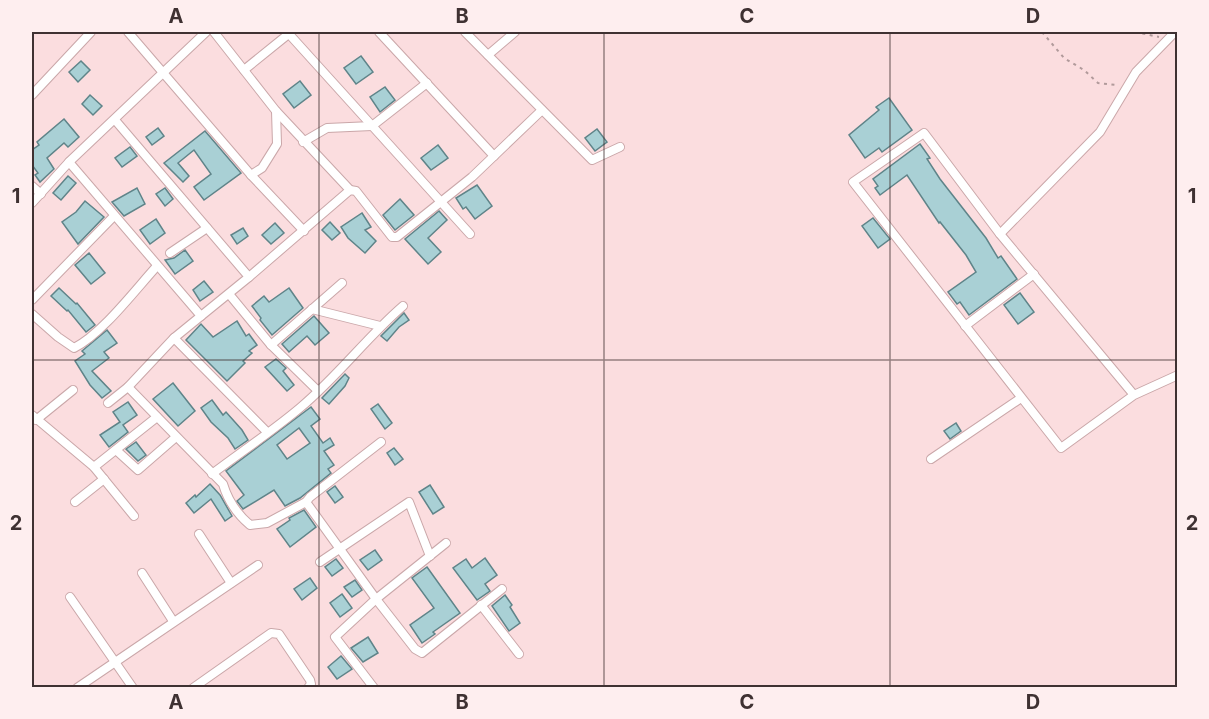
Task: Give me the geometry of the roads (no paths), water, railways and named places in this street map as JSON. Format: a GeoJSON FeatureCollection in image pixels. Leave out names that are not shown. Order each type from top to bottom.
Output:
{"type":"FeatureCollection","features":[{"type":"Feature","properties":{"kind":"street"},"geometry":{"type":"LineString","coordinates":[[32,95],[91,32]]}},
{"type":"Feature","properties":{"kind":"street"},"geometry":{"type":"LineString","coordinates":[[128,32],[251,175],[304,231]]}},
{"type":"Feature","properties":{"kind":"street"},"geometry":{"type":"LineString","coordinates":[[32,203],[69,162],[207,32]]}},
{"type":"Feature","properties":{"kind":"street"},"geometry":{"type":"LineString","coordinates":[[214,32],[303,142],[350,190],[356,191],[394,238],[441,202],[542,110]]}},
{"type":"Feature","properties":{"kind":"street"},"geometry":{"type":"LineString","coordinates":[[380,32],[494,156]]}},
{"type":"Feature","properties":{"kind":"street"},"geometry":{"type":"LineString","coordinates":[[465,32],[592,160],[620,147]]}},
{"type":"Feature","properties":{"kind":"street"},"geometry":{"type":"LineString","coordinates":[[488,55],[515,32]]}},
{"type":"Feature","properties":{"kind":"street"},"geometry":{"type":"LineString","coordinates":[[1000,234],[1100,132],[1136,72],[1175,32]]}},
{"type":"Feature","properties":{"kind":"street"},"geometry":{"type":"LineString","coordinates":[[244,70],[290,33],[470,234]]}},
{"type":"Feature","properties":{"kind":"street"},"geometry":{"type":"LineString","coordinates":[[303,142],[327,128],[372,126],[427,83]]}},
{"type":"Feature","properties":{"kind":"street"},"geometry":{"type":"LineString","coordinates":[[251,175],[262,168],[277,144],[276,111]]}},
{"type":"Feature","properties":{"kind":"street"},"geometry":{"type":"LineString","coordinates":[[115,120],[249,277]]}},
{"type":"Feature","properties":{"kind":"street"},"geometry":{"type":"LineString","coordinates":[[1134,395],[1000,234],[924,132],[853,182],[1060,448],[1134,395],[1178,375]]}},
{"type":"Feature","properties":{"kind":"street"},"geometry":{"type":"LineString","coordinates":[[69,162],[201,316]]}},
{"type":"Feature","properties":{"kind":"street"},"geometry":{"type":"LineString","coordinates":[[32,186],[41,194]]}},
{"type":"Feature","properties":{"kind":"street"},"geometry":{"type":"LineString","coordinates":[[108,403],[128,387],[174,338],[350,190]]}},
{"type":"Feature","properties":{"kind":"street"},"geometry":{"type":"LineString","coordinates":[[32,300],[114,216]]}},
{"type":"Feature","properties":{"kind":"street"},"geometry":{"type":"LineString","coordinates":[[170,253],[207,228]]}},
{"type":"Feature","properties":{"kind":"street"},"geometry":{"type":"LineString","coordinates":[[32,314],[74,348],[105,323],[157,266]]}},
{"type":"Feature","properties":{"kind":"street"},"geometry":{"type":"LineString","coordinates":[[965,326],[1034,274]]}},
{"type":"Feature","properties":{"kind":"street"},"geometry":{"type":"LineString","coordinates":[[272,345],[342,282]]}},
{"type":"Feature","properties":{"kind":"street"},"geometry":{"type":"LineString","coordinates":[[229,294],[272,345],[318,391]]}},
{"type":"Feature","properties":{"kind":"street"},"geometry":{"type":"LineString","coordinates":[[212,474],[301,407],[336,375],[380,326],[403,306]]}},
{"type":"Feature","properties":{"kind":"street"},"geometry":{"type":"LineString","coordinates":[[312,309],[380,326]]}},
{"type":"Feature","properties":{"kind":"street"},"geometry":{"type":"LineString","coordinates":[[174,338],[267,432]]}},
{"type":"Feature","properties":{"kind":"street"},"geometry":{"type":"LineString","coordinates":[[128,387],[223,484],[226,496],[240,517],[250,525],[267,523],[306,502],[310,496],[381,442]]}},
{"type":"Feature","properties":{"kind":"street"},"geometry":{"type":"LineString","coordinates":[[73,390],[34,418],[94,467],[134,516]]}},
{"type":"Feature","properties":{"kind":"street"},"geometry":{"type":"LineString","coordinates":[[931,459],[1021,398]]}},
{"type":"Feature","properties":{"kind":"street"},"geometry":{"type":"LineString","coordinates":[[94,467],[157,417]]}},
{"type":"Feature","properties":{"kind":"street"},"geometry":{"type":"LineString","coordinates":[[116,450],[138,470],[176,437]]}},
{"type":"Feature","properties":{"kind":"street"},"geometry":{"type":"LineString","coordinates":[[75,502],[104,479]]}},
{"type":"Feature","properties":{"kind":"street"},"geometry":{"type":"LineString","coordinates":[[306,502],[376,599],[415,649],[422,653],[502,589]]}},
{"type":"Feature","properties":{"kind":"street"},"geometry":{"type":"LineString","coordinates":[[320,562],[409,502],[430,556]]}},
{"type":"Feature","properties":{"kind":"street"},"geometry":{"type":"LineString","coordinates":[[199,534],[231,583]]}},
{"type":"Feature","properties":{"kind":"street"},"geometry":{"type":"LineString","coordinates":[[374,687],[335,637],[376,599],[446,543]]}},
{"type":"Feature","properties":{"kind":"street"},"geometry":{"type":"LineString","coordinates":[[77,687],[258,565]]}},
{"type":"Feature","properties":{"kind":"street"},"geometry":{"type":"LineString","coordinates":[[142,573],[173,621]]}},
{"type":"Feature","properties":{"kind":"street"},"geometry":{"type":"LineString","coordinates":[[70,597],[133,687]]}},
{"type":"Feature","properties":{"kind":"street"},"geometry":{"type":"LineString","coordinates":[[482,605],[519,654]]}},
{"type":"Feature","properties":{"kind":"street"},"geometry":{"type":"LineString","coordinates":[[193,687],[271,633],[279,634],[310,680],[311,684],[308,687]]}}]}
